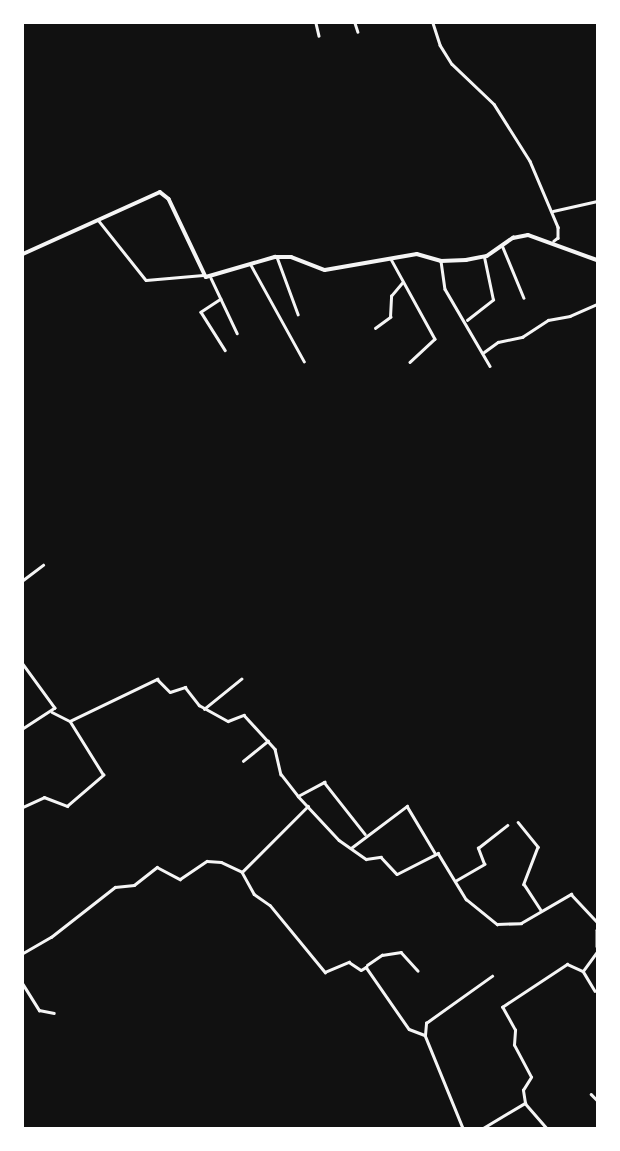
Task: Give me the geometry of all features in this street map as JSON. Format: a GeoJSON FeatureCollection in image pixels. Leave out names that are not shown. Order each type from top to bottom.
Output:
{"type":"FeatureCollection","features":[{"type":"Feature","properties":{"kind":"street"},"geometry":{"type":"LineString","coordinates":[[316,23],[319,36]]}},
{"type":"Feature","properties":{"kind":"street"},"geometry":{"type":"LineString","coordinates":[[355,23],[358,32]]}},
{"type":"Feature","properties":{"kind":"street"},"geometry":{"type":"LineString","coordinates":[[433,23],[440,45],[452,64],[501,116],[530,161],[553,211],[558,238],[554,241]]}},
{"type":"Feature","properties":{"kind":"street"},"geometry":{"type":"LineString","coordinates":[[23,254],[163,192],[203,275]]}},
{"type":"Feature","properties":{"kind":"street"},"geometry":{"type":"LineString","coordinates":[[553,211],[597,201]]}},
{"type":"Feature","properties":{"kind":"street"},"geometry":{"type":"LineString","coordinates":[[99,221],[142,278],[203,275],[211,278],[277,257],[291,257],[324,270],[417,254],[441,261],[484,257],[502,245],[528,234],[554,241],[597,260]]}},
{"type":"Feature","properties":{"kind":"street"},"geometry":{"type":"LineString","coordinates":[[502,245],[524,298]]}},
{"type":"Feature","properties":{"kind":"street"},"geometry":{"type":"LineString","coordinates":[[277,257],[298,314]]}},
{"type":"Feature","properties":{"kind":"street"},"geometry":{"type":"LineString","coordinates":[[466,321],[493,300],[484,257]]}},
{"type":"Feature","properties":{"kind":"street"},"geometry":{"type":"LineString","coordinates":[[391,259],[435,339],[410,362]]}},
{"type":"Feature","properties":{"kind":"street"},"geometry":{"type":"LineString","coordinates":[[441,261],[445,289],[490,366]]}},
{"type":"Feature","properties":{"kind":"street"},"geometry":{"type":"LineString","coordinates":[[251,265],[304,361]]}},
{"type":"Feature","properties":{"kind":"street"},"geometry":{"type":"LineString","coordinates":[[211,278],[237,333]]}},
{"type":"Feature","properties":{"kind":"street"},"geometry":{"type":"LineString","coordinates":[[375,328],[390,317],[391,296],[402,283]]}},
{"type":"Feature","properties":{"kind":"street"},"geometry":{"type":"LineString","coordinates":[[221,299],[201,312],[225,350]]}},
{"type":"Feature","properties":{"kind":"street"},"geometry":{"type":"LineString","coordinates":[[484,352],[498,342],[523,337],[548,320],[570,316],[597,304]]}},
{"type":"Feature","properties":{"kind":"street"},"geometry":{"type":"LineString","coordinates":[[23,580],[43,565]]}},
{"type":"Feature","properties":{"kind":"street"},"geometry":{"type":"LineString","coordinates":[[23,664],[55,705],[52,712],[23,729]]}},
{"type":"Feature","properties":{"kind":"street"},"geometry":{"type":"LineString","coordinates":[[70,721],[157,679],[170,692],[184,687],[204,709],[229,722],[244,715],[280,757],[281,774],[298,796],[351,848],[366,859],[381,857],[397,874],[436,853]]}},
{"type":"Feature","properties":{"kind":"street"},"geometry":{"type":"LineString","coordinates":[[204,709],[241,679]]}},
{"type":"Feature","properties":{"kind":"street"},"geometry":{"type":"LineString","coordinates":[[23,807],[44,797],[67,806],[103,775],[70,721],[52,712]]}},
{"type":"Feature","properties":{"kind":"street"},"geometry":{"type":"LineString","coordinates":[[243,761],[268,741]]}},
{"type":"Feature","properties":{"kind":"street"},"geometry":{"type":"LineString","coordinates":[[298,796],[324,782],[365,834]]}},
{"type":"Feature","properties":{"kind":"street"},"geometry":{"type":"LineString","coordinates":[[242,872],[308,806]]}},
{"type":"Feature","properties":{"kind":"street"},"geometry":{"type":"LineString","coordinates":[[351,848],[365,834],[407,806],[476,909],[497,923],[515,925],[571,894],[597,922]]}},
{"type":"Feature","properties":{"kind":"street"},"geometry":{"type":"LineString","coordinates":[[518,822],[538,847],[524,884],[541,910]]}},
{"type":"Feature","properties":{"kind":"street"},"geometry":{"type":"LineString","coordinates":[[455,881],[484,864],[478,848],[507,825]]}},
{"type":"Feature","properties":{"kind":"street"},"geometry":{"type":"LineString","coordinates":[[23,953],[51,937],[115,887],[134,885],[157,867],[176,879],[210,861],[242,872],[254,894],[270,905],[326,972],[349,962],[360,970],[382,955],[401,952],[418,971]]}},
{"type":"Feature","properties":{"kind":"street"},"geometry":{"type":"LineString","coordinates":[[597,930],[597,946]]}},
{"type":"Feature","properties":{"kind":"street"},"geometry":{"type":"LineString","coordinates":[[583,971],[597,952]]}},
{"type":"Feature","properties":{"kind":"street"},"geometry":{"type":"LineString","coordinates":[[547,1128],[525,1103],[523,1090],[531,1077],[514,1045],[515,1030],[502,1007],[567,964],[583,971],[595,991]]}},
{"type":"Feature","properties":{"kind":"street"},"geometry":{"type":"LineString","coordinates":[[366,967],[409,1029],[425,1035]]}},
{"type":"Feature","properties":{"kind":"street"},"geometry":{"type":"LineString","coordinates":[[463,1128],[433,1064],[425,1035],[426,1023],[492,975]]}},
{"type":"Feature","properties":{"kind":"street"},"geometry":{"type":"LineString","coordinates":[[23,984],[40,1010],[54,1013]]}},
{"type":"Feature","properties":{"kind":"street"},"geometry":{"type":"LineString","coordinates":[[591,1094],[597,1100]]}},
{"type":"Feature","properties":{"kind":"street"},"geometry":{"type":"LineString","coordinates":[[483,1128],[525,1103]]}}]}
